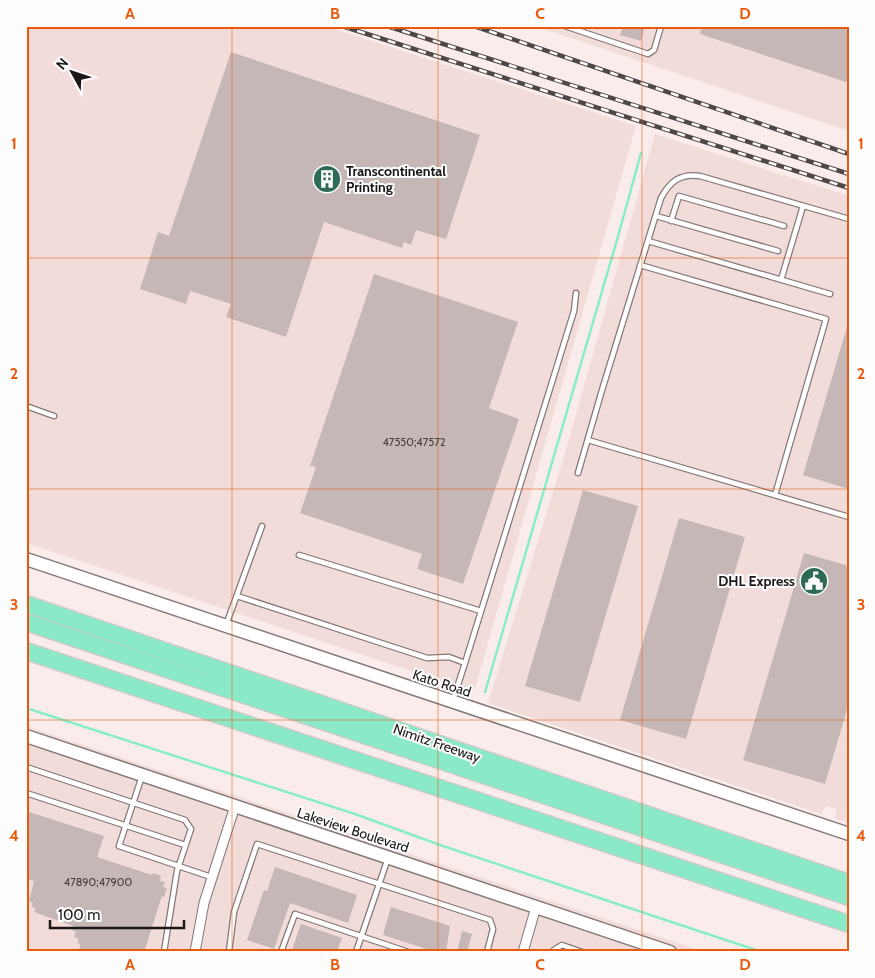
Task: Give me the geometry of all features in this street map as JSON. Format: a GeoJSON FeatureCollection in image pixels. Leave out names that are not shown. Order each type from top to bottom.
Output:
{"type":"FeatureCollection","features":[{"type":"Feature","properties":{"kind":"highway","name":"Nimitz Freeway"},"geometry":{"type":"LineString","coordinates":[[26,604],[849,883]]}},
{"type":"Feature","properties":{"kind":"highway"},"geometry":{"type":"LineString","coordinates":[[26,622],[849,897]]}},
{"type":"Feature","properties":{"kind":"highway"},"geometry":{"type":"LineString","coordinates":[[26,651],[849,924]]}},
{"type":"Feature","properties":{"kind":"street","name":"Kato Road"},"geometry":{"type":"LineString","coordinates":[[26,559],[849,834]]}},
{"type":"Feature","properties":{"kind":"street","name":"Lakeview Boulevard"},"geometry":{"type":"LineString","coordinates":[[26,736],[670,952]]}},
{"type":"Feature","properties":{"kind":"street"},"geometry":{"type":"LineString","coordinates":[[195,952],[211,877],[235,806]]}},
{"type":"Feature","properties":{"kind":"street"},"geometry":{"type":"LineString","coordinates":[[523,952],[536,907]]}},
{"type":"Feature","properties":{"kind":"lane"},"geometry":{"type":"LineString","coordinates":[[565,26],[648,54],[654,50],[661,26]]}},
{"type":"Feature","properties":{"kind":"lane"},"geometry":{"type":"LineString","coordinates":[[578,473],[640,265],[666,188],[672,181],[689,175],[700,176],[849,219]]}},
{"type":"Feature","properties":{"kind":"lane"},"geometry":{"type":"LineString","coordinates":[[671,221],[679,196],[784,226]]}},
{"type":"Feature","properties":{"kind":"lane"},"geometry":{"type":"LineString","coordinates":[[781,280],[803,206]]}},
{"type":"Feature","properties":{"kind":"lane"},"geometry":{"type":"LineString","coordinates":[[656,216],[778,251]]}},
{"type":"Feature","properties":{"kind":"lane"},"geometry":{"type":"LineString","coordinates":[[648,241],[830,294]]}},
{"type":"Feature","properties":{"kind":"lane"},"geometry":{"type":"LineString","coordinates":[[640,265],[826,319],[775,495]]}},
{"type":"Feature","properties":{"kind":"lane"},"geometry":{"type":"LineString","coordinates":[[453,702],[574,311],[576,293]]}},
{"type":"Feature","properties":{"kind":"lane"},"geometry":{"type":"LineString","coordinates":[[26,406],[54,416]]}},
{"type":"Feature","properties":{"kind":"lane"},"geometry":{"type":"LineString","coordinates":[[588,440],[849,517]]}},
{"type":"Feature","properties":{"kind":"lane"},"geometry":{"type":"LineString","coordinates":[[226,626],[262,526]]}},
{"type":"Feature","properties":{"kind":"lane"},"geometry":{"type":"LineString","coordinates":[[298,555],[481,611]]}},
{"type":"Feature","properties":{"kind":"lane"},"geometry":{"type":"LineString","coordinates":[[236,596],[427,658],[449,657],[465,663]]}},
{"type":"Feature","properties":{"kind":"lane"},"geometry":{"type":"LineString","coordinates":[[26,767],[185,820],[191,829],[178,867],[164,952]]}},
{"type":"Feature","properties":{"kind":"lane"},"geometry":{"type":"LineString","coordinates":[[142,775],[119,846],[211,877]]}},
{"type":"Feature","properties":{"kind":"lane"},"geometry":{"type":"LineString","coordinates":[[26,793],[185,845]]}},
{"type":"Feature","properties":{"kind":"lane"},"geometry":{"type":"LineString","coordinates":[[229,952],[234,912],[258,844],[490,920],[493,929],[487,952]]}},
{"type":"Feature","properties":{"kind":"lane"},"geometry":{"type":"LineString","coordinates":[[356,952],[388,857]]}},
{"type":"Feature","properties":{"kind":"lane"},"geometry":{"type":"LineString","coordinates":[[281,952],[295,914],[408,952]]}},
{"type":"Feature","properties":{"kind":"lane"},"geometry":{"type":"LineString","coordinates":[[554,952],[554,950],[562,945],[582,952]]}},
{"type":"Feature","properties":{"kind":"shaded area"},"geometry":{"type":"Polygon","coordinates":[[[26,26],[325,26],[636,126],[474,692],[26,543],[26,26]]]}},
{"type":"Feature","properties":{"kind":"shaded area"},"geometry":{"type":"Polygon","coordinates":[[[535,26],[849,26],[849,131],[535,26]]]}},
{"type":"Feature","properties":{"kind":"shaded area"},"geometry":{"type":"Polygon","coordinates":[[[655,134],[849,196],[849,819],[847,822],[835,819],[837,809],[826,806],[821,814],[488,703],[565,453],[655,134]]]}},
{"type":"Feature","properties":{"kind":"shaded area"},"geometry":{"type":"Polygon","coordinates":[[[26,726],[705,952],[26,952],[26,726]]]}},
{"type":"Feature","properties":{"kind":"building"},"geometry":{"type":"Polygon","coordinates":[[[623,26],[645,26],[641,41],[620,35],[623,26]]]}},
{"type":"Feature","properties":{"kind":"building"},"geometry":{"type":"Polygon","coordinates":[[[702,26],[849,26],[849,83],[700,34],[702,26]]]}},
{"type":"Feature","properties":{"kind":"building","name":"Transcontinental Printing"},"geometry":{"type":"Polygon","coordinates":[[[231,52],[480,135],[446,239],[416,230],[411,245],[404,242],[402,248],[324,222],[286,337],[226,317],[231,304],[190,291],[186,304],[140,289],[158,232],[169,236],[231,52]]]}},
{"type":"Feature","properties":{"kind":"building"},"geometry":{"type":"Polygon","coordinates":[[[374,274],[518,322],[489,408],[519,419],[463,584],[417,569],[422,554],[300,513],[316,467],[310,466],[374,274]]]}},
{"type":"Feature","properties":{"kind":"building"},"geometry":{"type":"Polygon","coordinates":[[[847,327],[849,327],[849,489],[803,475],[847,327]]]}},
{"type":"Feature","properties":{"kind":"building"},"geometry":{"type":"Polygon","coordinates":[[[583,490],[638,506],[580,702],[525,686],[583,490]]]}},
{"type":"Feature","properties":{"kind":"building"},"geometry":{"type":"Polygon","coordinates":[[[679,518],[745,537],[686,739],[620,720],[679,518]]]}},
{"type":"Feature","properties":{"kind":"building"},"geometry":{"type":"Polygon","coordinates":[[[804,553],[849,566],[849,703],[825,784],[743,760],[804,553]]]}},
{"type":"Feature","properties":{"kind":"building"},"geometry":{"type":"Polygon","coordinates":[[[26,811],[104,836],[97,857],[152,875],[153,873],[161,876],[160,881],[165,882],[163,887],[167,888],[164,897],[162,896],[144,952],[79,952],[80,944],[77,943],[79,939],[74,937],[76,932],[72,930],[73,926],[34,912],[36,908],[31,907],[33,903],[29,901],[34,881],[26,879],[26,861],[28,856],[26,855],[26,811]]]}},
{"type":"Feature","properties":{"kind":"building"},"geometry":{"type":"Polygon","coordinates":[[[275,867],[357,895],[348,923],[290,903],[274,949],[247,940],[264,890],[267,891],[275,867]]]}},
{"type":"Feature","properties":{"kind":"building"},"geometry":{"type":"Polygon","coordinates":[[[391,907],[450,926],[446,952],[436,952],[383,935],[391,907]]]}},
{"type":"Feature","properties":{"kind":"building"},"geometry":{"type":"Polygon","coordinates":[[[301,924],[342,938],[337,952],[298,952],[292,950],[301,924]]]}},
{"type":"Feature","properties":{"kind":"building"},"geometry":{"type":"Polygon","coordinates":[[[462,931],[472,934],[467,952],[457,952],[462,931]]]}},
{"type":"Feature","properties":{"kind":"waterway"},"geometry":{"type":"LineString","coordinates":[[485,692],[641,153]]}},
{"type":"Feature","properties":{"kind":"waterway"},"geometry":{"type":"LineString","coordinates":[[26,708],[355,814],[440,845],[762,952]]}},
{"type":"Feature","properties":{"kind":"railway"},"geometry":{"type":"LineString","coordinates":[[342,26],[849,188]]}},
{"type":"Feature","properties":{"kind":"railway"},"geometry":{"type":"LineString","coordinates":[[387,26],[849,174]]}},
{"type":"Feature","properties":{"kind":"railway"},"geometry":{"type":"LineString","coordinates":[[474,26],[849,154]]}},
{"type":"Feature","properties":{"kind":"place","name":"Transcontinental Printing"},"geometry":{"type":"Point","coordinates":[327,179]}},
{"type":"Feature","properties":{"kind":"place","name":"DHL Express"},"geometry":{"type":"Point","coordinates":[814,581]}}]}
